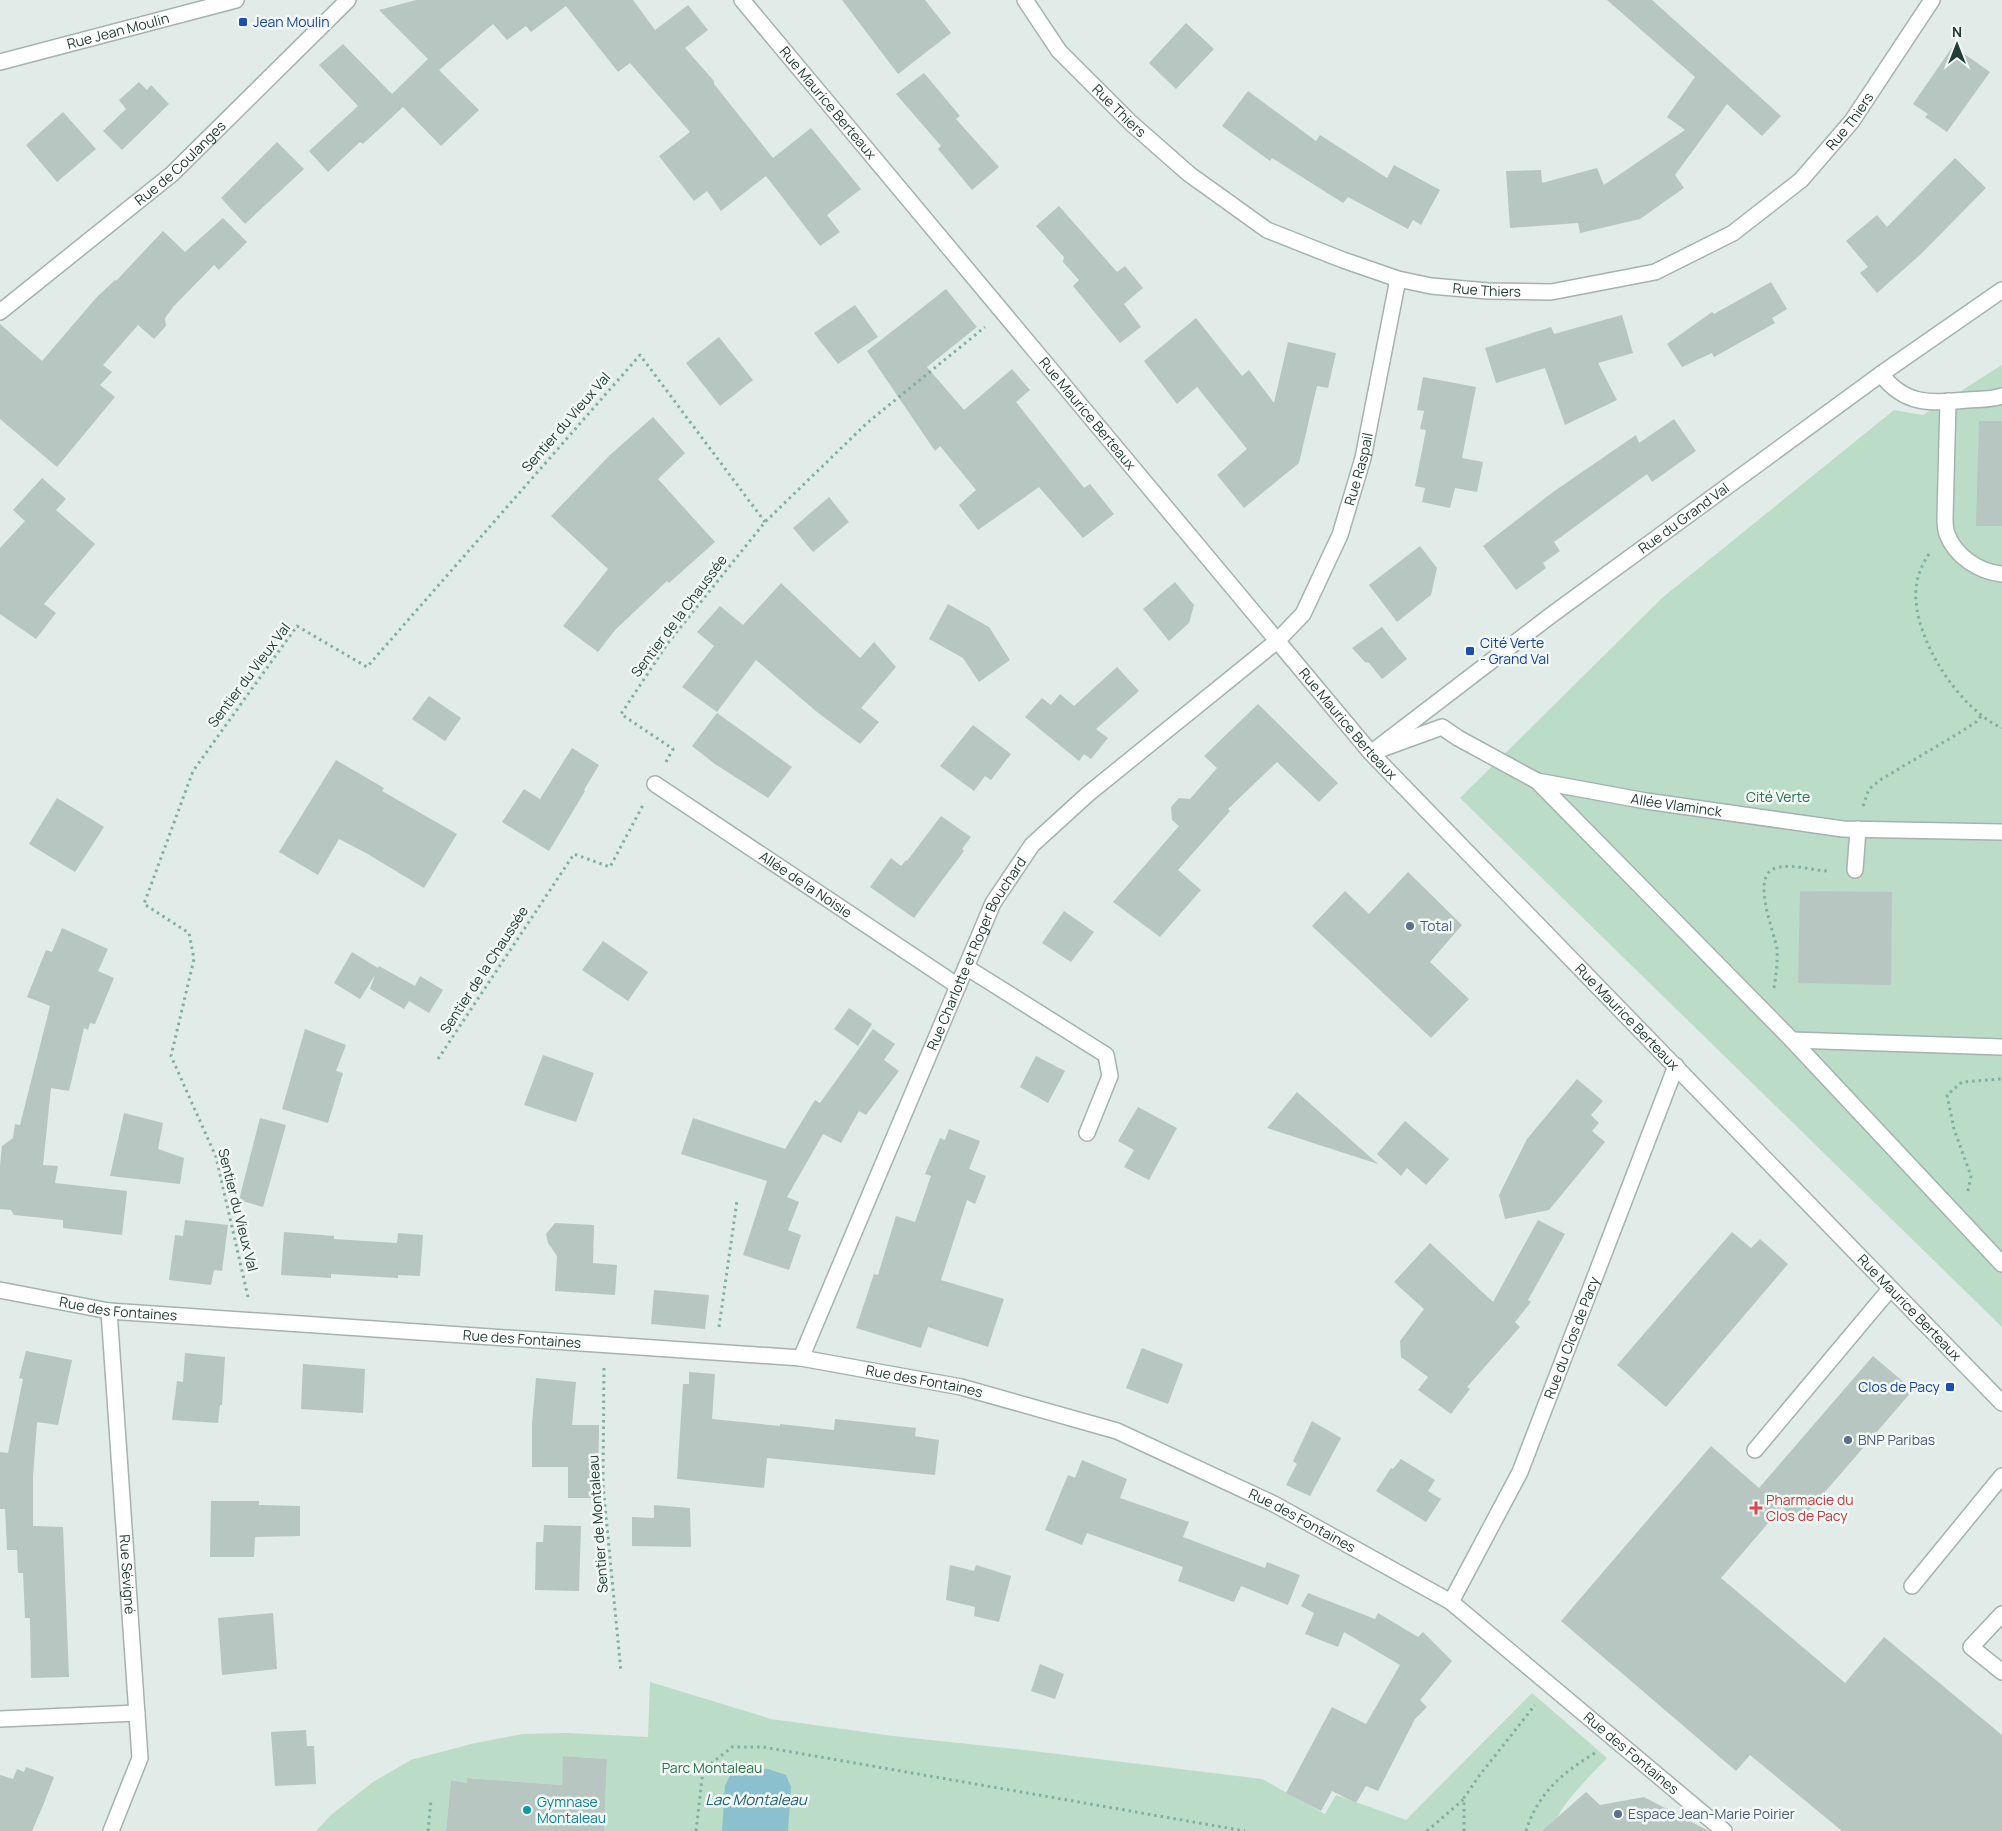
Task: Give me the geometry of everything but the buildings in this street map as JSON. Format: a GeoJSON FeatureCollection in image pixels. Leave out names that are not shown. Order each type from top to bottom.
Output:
{"type":"FeatureCollection","features":[{"type":"Feature","properties":{"kind":"street","name":"Rue Jean Moulin"},"geometry":{"type":"LineString","coordinates":[[0,62],[236,0]]}},
{"type":"Feature","properties":{"kind":"street","name":"Rue de Coulanges"},"geometry":{"type":"LineString","coordinates":[[0,312],[172,174],[348,0]]}},
{"type":"Feature","properties":{"kind":"street","name":"Rue Maurice Berteaux"},"geometry":{"type":"LineString","coordinates":[[742,0],[1372,753],[2002,1403]]}},
{"type":"Feature","properties":{"kind":"street","name":"Rue Thiers"},"geometry":{"type":"LineString","coordinates":[[1025,0],[1059,51],[1131,123],[1189,174],[1267,230],[1342,260],[1398,279],[1430,286],[1551,292],[1655,272],[1733,233],[1801,180],[1845,128],[1932,0]]}},
{"type":"Feature","properties":{"kind":"street","name":"Rue Raspail"},"geometry":{"type":"LineString","coordinates":[[1277,641],[1303,614],[1340,535],[1363,458],[1398,279]]}},
{"type":"Feature","properties":{"kind":"street","name":"Rue du Grand Val"},"geometry":{"type":"LineString","coordinates":[[1372,753],[1513,643],[1882,374],[2002,290]]}},
{"type":"Feature","properties":{"kind":"street"},"geometry":{"type":"LineString","coordinates":[[1882,374],[1890,386],[1906,397],[1932,403],[2002,396]]}},
{"type":"Feature","properties":{"kind":"street"},"geometry":{"type":"LineString","coordinates":[[1948,402],[1944,518],[1946,533],[1960,553],[1973,564],[1990,573],[2002,574]]}},
{"type":"Feature","properties":{"kind":"street","name":"Rue Charlotte et Roger Bouchard"},"geometry":{"type":"LineString","coordinates":[[801,1358],[994,904],[1032,845],[1088,794],[1277,641]]}},
{"type":"Feature","properties":{"kind":"street","name":"Allée Vlaminck"},"geometry":{"type":"LineString","coordinates":[[1372,753],[1442,727],[1458,738],[1537,781],[1646,801],[1843,829],[2002,832]]}},
{"type":"Feature","properties":{"kind":"street"},"geometry":{"type":"LineString","coordinates":[[1537,781],[1792,1040],[1962,1222],[1997,1252],[2002,1264]]}},
{"type":"Feature","properties":{"kind":"street","name":"Allée de la Noisie"},"geometry":{"type":"LineString","coordinates":[[655,784],[958,986]]}},
{"type":"Feature","properties":{"kind":"street"},"geometry":{"type":"LineString","coordinates":[[1855,870],[1858,829]]}},
{"type":"Feature","properties":{"kind":"street"},"geometry":{"type":"LineString","coordinates":[[966,967],[1106,1055],[1110,1076],[1087,1132]]}},
{"type":"Feature","properties":{"kind":"street"},"geometry":{"type":"LineString","coordinates":[[1792,1040],[2002,1047]]}},
{"type":"Feature","properties":{"kind":"street","name":"Rue du Clos de Pacy"},"geometry":{"type":"LineString","coordinates":[[1451,1602],[1520,1472],[1676,1066]]}},
{"type":"Feature","properties":{"kind":"street"},"geometry":{"type":"LineString","coordinates":[[1755,1450],[1890,1289]]}},
{"type":"Feature","properties":{"kind":"street","name":"Rue des Fontaines"},"geometry":{"type":"LineString","coordinates":[[0,1290],[109,1311],[801,1358],[961,1387],[1117,1432],[1274,1504],[1451,1602],[1724,1831]]}},
{"type":"Feature","properties":{"kind":"street","name":"Rue Sévigné"},"geometry":{"type":"LineString","coordinates":[[109,1311],[140,1758],[112,1831]]}},
{"type":"Feature","properties":{"kind":"street"},"geometry":{"type":"LineString","coordinates":[[1912,1586],[2002,1476]]}},
{"type":"Feature","properties":{"kind":"street"},"geometry":{"type":"LineString","coordinates":[[2002,1614],[1971,1647],[2002,1672]]}},
{"type":"Feature","properties":{"kind":"street"},"geometry":{"type":"LineString","coordinates":[[0,1719],[137,1713]]}},
{"type":"Feature","properties":{"kind":"path","name":"Sentier de la Chaussée"},"geometry":{"type":"LineString","coordinates":[[438,1059],[574,854],[610,867],[673,749],[621,714],[668,643],[765,522],[867,422],[1003,312]]}},
{"type":"Feature","properties":{"kind":"path","name":"Sentier du Vieux Val"},"geometry":{"type":"LineString","coordinates":[[254,1322],[216,1157],[171,1056],[194,960],[190,933],[144,904],[193,771],[297,626],[367,667],[640,355],[765,522]]}},
{"type":"Feature","properties":{"kind":"path"},"geometry":{"type":"LineString","coordinates":[[1946,533],[1940,537],[1919,571],[1916,590],[1917,609],[1924,634],[1933,654],[1949,680],[1965,700],[1991,723],[2002,728]]}},
{"type":"Feature","properties":{"kind":"path"},"geometry":{"type":"LineString","coordinates":[[1858,829],[1864,800],[1869,789],[1904,764],[1959,733],[1982,715]]}},
{"type":"Feature","properties":{"kind":"path"},"geometry":{"type":"LineString","coordinates":[[1761,1009],[1770,999],[1777,968],[1777,949],[1763,891],[1764,880],[1768,872],[1775,868],[1792,866],[1816,871],[1855,870]]}},
{"type":"Feature","properties":{"kind":"path"},"geometry":{"type":"LineString","coordinates":[[1962,1222],[1970,1176],[1954,1129],[1947,1095],[1962,1082],[2002,1079]]}},
{"type":"Feature","properties":{"kind":"path"},"geometry":{"type":"LineString","coordinates":[[715,1352],[737,1201]]}},
{"type":"Feature","properties":{"kind":"path","name":"Sentier de Montaleau"},"geometry":{"type":"LineString","coordinates":[[604,1345],[603,1485],[621,1672]]}},
{"type":"Feature","properties":{"kind":"path"},"geometry":{"type":"LineString","coordinates":[[1427,1831],[1464,1798],[1479,1776],[1550,1686]]}},
{"type":"Feature","properties":{"kind":"path"},"geometry":{"type":"LineString","coordinates":[[1526,1831],[1538,1803],[1554,1782],[1571,1767],[1616,1740]]}},
{"type":"Feature","properties":{"kind":"path"},"geometry":{"type":"LineString","coordinates":[[696,1831],[703,1770],[732,1747],[762,1746],[1244,1831]]}},
{"type":"Feature","properties":{"kind":"path"},"geometry":{"type":"LineString","coordinates":[[1464,1798],[1464,1831]]}},
{"type":"Feature","properties":{"kind":"path"},"geometry":{"type":"LineString","coordinates":[[428,1831],[431,1800]]}},
{"type":"Feature","properties":{"kind":"green space","name":"Cité Verte"},"geometry":{"type":"Polygon","coordinates":[[[2002,365],[2002,1327],[1460,798],[1662,598],[1894,410],[1923,415],[2002,365]]]}},
{"type":"Feature","properties":{"kind":"green space","name":"Parc Montaleau"},"geometry":{"type":"Polygon","coordinates":[[[650,1682],[771,1719],[893,1736],[1262,1779],[1325,1814],[1336,1795],[1406,1820],[1532,1693],[1607,1758],[1567,1803],[1555,1822],[1553,1831],[604,1831],[607,1759],[564,1756],[562,1785],[468,1778],[467,1783],[451,1780],[446,1831],[316,1831],[331,1815],[373,1782],[411,1760],[475,1743],[523,1734],[567,1733],[648,1737],[650,1682]]]}},
{"type":"Feature","properties":{"kind":"water","name":"Lac Montaleau"},"geometry":{"type":"Polygon","coordinates":[[[741,1769],[768,1769],[786,1775],[791,1787],[788,1831],[722,1831],[725,1786],[731,1773],[741,1769]]]}},
{"type":"Feature","properties":{"kind":"place","name":"Jean Moulin"},"geometry":{"type":"Point","coordinates":[243,22]}},
{"type":"Feature","properties":{"kind":"place","name":"Cité Verte - Grand Val"},"geometry":{"type":"Point","coordinates":[1470,651]}},
{"type":"Feature","properties":{"kind":"place","name":"Total"},"geometry":{"type":"Point","coordinates":[1410,926]}},
{"type":"Feature","properties":{"kind":"place","name":"Clos de Pacy"},"geometry":{"type":"Point","coordinates":[1950,1387]}},
{"type":"Feature","properties":{"kind":"place","name":"BNP Paribas"},"geometry":{"type":"Point","coordinates":[1848,1440]}},
{"type":"Feature","properties":{"kind":"place","name":"Pharmacie du Clos de Pacy"},"geometry":{"type":"Point","coordinates":[1756,1508]}},
{"type":"Feature","properties":{"kind":"place","name":"Gymnase Montaleau"},"geometry":{"type":"Point","coordinates":[527,1810]}},
{"type":"Feature","properties":{"kind":"place","name":"Espace Jean-Marie Poirier"},"geometry":{"type":"Point","coordinates":[1618,1814]}}]}
